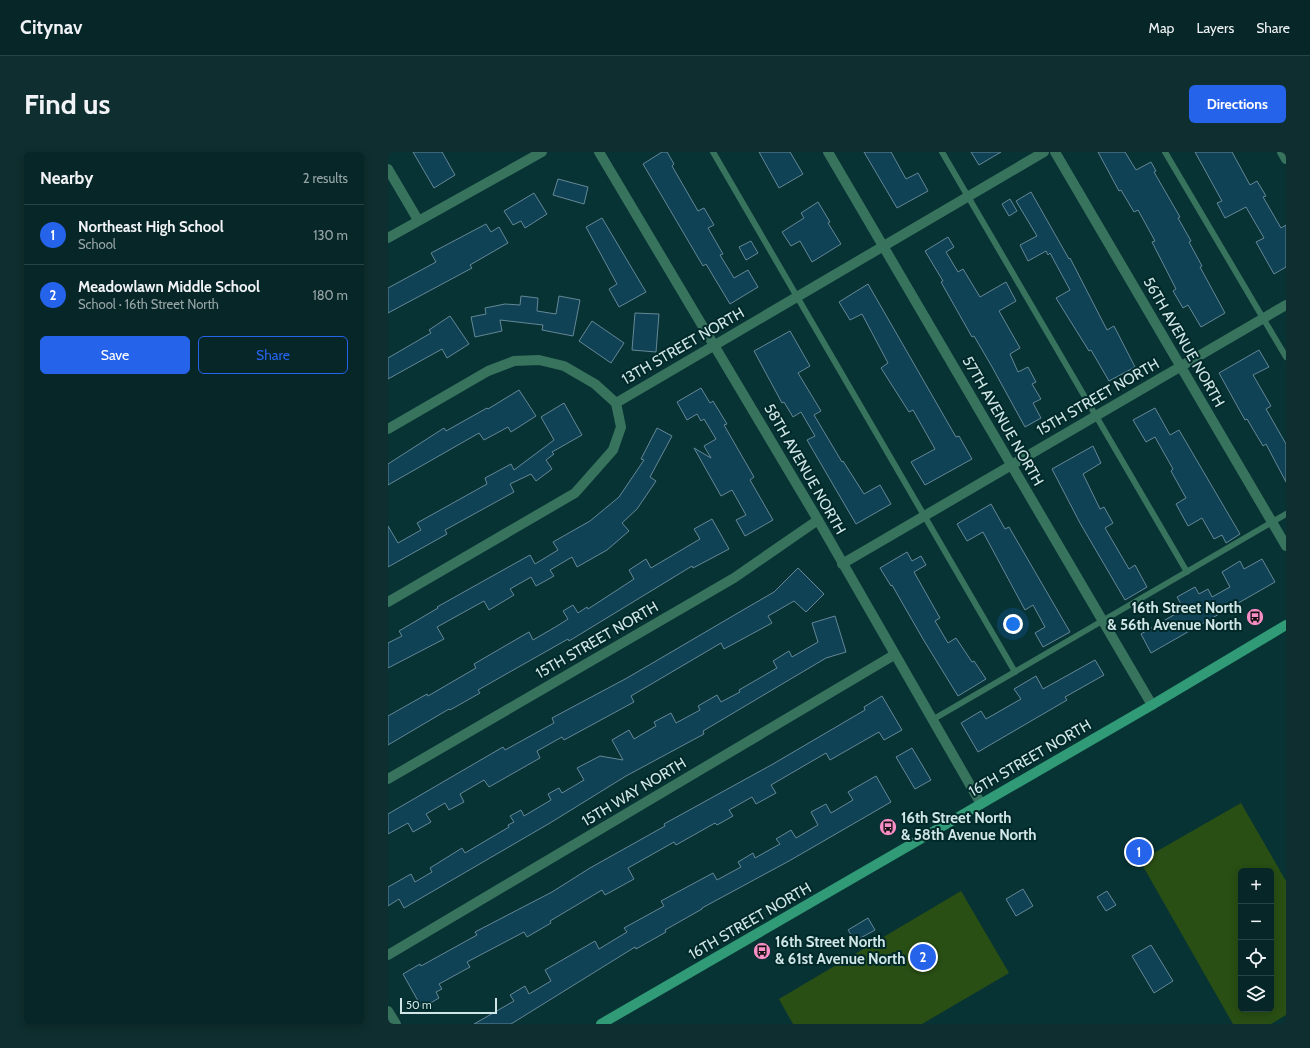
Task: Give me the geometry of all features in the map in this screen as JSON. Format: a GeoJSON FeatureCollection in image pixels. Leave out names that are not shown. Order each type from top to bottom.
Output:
{"type":"FeatureCollection","features":[{"type":"Feature","properties":{"kind":"street"},"geometry":{"type":"LineString","coordinates":[[388,238],[542,152]]}},
{"type":"Feature","properties":{"kind":"street","name":"58TH AVENUE NORTH"},"geometry":{"type":"LineString","coordinates":[[599,152],[818,520],[894,655],[981,804]]}},
{"type":"Feature","properties":{"kind":"street","name":"57TH AVENUE NORTH"},"geometry":{"type":"LineString","coordinates":[[828,152],[884,245],[1152,705]]}},
{"type":"Feature","properties":{"kind":"street","name":"13TH STREET NORTH"},"geometry":{"type":"LineString","coordinates":[[388,602],[575,493],[613,450],[621,427],[616,403],[1044,152]]}},
{"type":"Feature","properties":{"kind":"street","name":"56TH AVENUE NORTH"},"geometry":{"type":"LineString","coordinates":[[1056,152],[1286,546]]}},
{"type":"Feature","properties":{"kind":"street"},"geometry":{"type":"LineString","coordinates":[[1282,152],[1286,159]]}},
{"type":"Feature","properties":{"kind":"street"},"geometry":{"type":"LineString","coordinates":[[388,169],[418,220]]}},
{"type":"Feature","properties":{"kind":"street","name":"15TH STREET NORTH"},"geometry":{"type":"LineString","coordinates":[[842,564],[1286,305]]}},
{"type":"Feature","properties":{"kind":"street"},"geometry":{"type":"LineString","coordinates":[[388,429],[488,371],[514,361],[539,360],[564,366],[595,384],[616,403]]}},
{"type":"Feature","properties":{"kind":"street","name":"15TH STREET NORTH"},"geometry":{"type":"LineString","coordinates":[[388,779],[734,578],[818,520]]}},
{"type":"Feature","properties":{"kind":"street","name":"16TH STREET NORTH"},"geometry":{"type":"LineString","coordinates":[[601,1024],[1152,705],[1286,625]]}},
{"type":"Feature","properties":{"kind":"street","name":"15TH WAY NORTH"},"geometry":{"type":"LineString","coordinates":[[388,955],[894,655]]}},
{"type":"Feature","properties":{"kind":"street"},"geometry":{"type":"LineString","coordinates":[[388,1011],[396,1024]]}},
{"type":"Feature","properties":{"kind":"lane"},"geometry":{"type":"LineString","coordinates":[[712,152],[1015,672]]}},
{"type":"Feature","properties":{"kind":"lane"},"geometry":{"type":"LineString","coordinates":[[942,152],[1187,572]]}},
{"type":"Feature","properties":{"kind":"lane"},"geometry":{"type":"LineString","coordinates":[[1165,152],[1286,357]]}},
{"type":"Feature","properties":{"kind":"lane"},"geometry":{"type":"LineString","coordinates":[[932,720],[1286,514]]}},
{"type":"Feature","properties":{"kind":"green space"},"geometry":{"type":"Polygon","coordinates":[[[1241,803],[1286,881],[1286,1015],[1271,1024],[1233,1024],[1140,861],[1241,803]]]}},
{"type":"Feature","properties":{"kind":"green space"},"geometry":{"type":"Polygon","coordinates":[[[961,891],[1009,973],[922,1024],[793,1024],[779,999],[961,891]]]}},
{"type":"Feature","properties":{"kind":"building"},"geometry":{"type":"Polygon","coordinates":[[[413,152],[442,152],[455,175],[434,188],[413,152]]]}},
{"type":"Feature","properties":{"kind":"building"},"geometry":{"type":"Polygon","coordinates":[[[662,152],[667,152],[674,164],[672,166],[698,211],[704,208],[714,225],[708,228],[723,254],[720,255],[734,278],[748,270],[758,287],[730,304],[706,264],[703,266],[643,164],[662,152]]]}},
{"type":"Feature","properties":{"kind":"building"},"geometry":{"type":"Polygon","coordinates":[[[759,152],[790,152],[803,174],[779,188],[759,152]]]}},
{"type":"Feature","properties":{"kind":"building"},"geometry":{"type":"Polygon","coordinates":[[[864,152],[891,152],[906,179],[918,173],[928,191],[897,208],[864,152]]]}},
{"type":"Feature","properties":{"kind":"building"},"geometry":{"type":"Polygon","coordinates":[[[971,152],[1001,152],[979,165],[971,152]]]}},
{"type":"Feature","properties":{"kind":"building"},"geometry":{"type":"Polygon","coordinates":[[[1098,152],[1125,152],[1136,170],[1151,162],[1156,171],[1154,172],[1180,217],[1178,218],[1191,241],[1189,242],[1202,266],[1200,267],[1225,313],[1201,327],[1188,305],[1183,308],[1173,291],[1176,289],[1152,242],[1155,241],[1138,210],[1134,212],[1121,190],[1119,191],[1098,152]]]}},
{"type":"Feature","properties":{"kind":"building"},"geometry":{"type":"Polygon","coordinates":[[[1195,152],[1232,152],[1250,185],[1257,181],[1266,196],[1263,197],[1281,228],[1286,225],[1286,267],[1274,274],[1256,242],[1264,238],[1246,207],[1225,218],[1217,203],[1222,201],[1195,152]]]}},
{"type":"Feature","properties":{"kind":"building"},"geometry":{"type":"Polygon","coordinates":[[[558,179],[588,187],[584,204],[553,195],[558,179]]]}},
{"type":"Feature","properties":{"kind":"building"},"geometry":{"type":"Polygon","coordinates":[[[1031,192],[1069,259],[1070,258],[1107,330],[1114,326],[1135,367],[1109,381],[1091,350],[1089,351],[1056,298],[1070,290],[1050,253],[1048,255],[1046,251],[1028,261],[1020,245],[1037,236],[1016,201],[1031,192]]]}},
{"type":"Feature","properties":{"kind":"building"},"geometry":{"type":"Polygon","coordinates":[[[534,193],[547,214],[525,228],[521,221],[513,225],[504,211],[534,193]]]}},
{"type":"Feature","properties":{"kind":"building"},"geometry":{"type":"Polygon","coordinates":[[[1010,199],[1017,211],[1009,216],[1002,204],[1010,199]]]}},
{"type":"Feature","properties":{"kind":"building"},"geometry":{"type":"Polygon","coordinates":[[[818,202],[830,222],[828,223],[841,244],[812,262],[800,241],[791,246],[782,232],[804,218],[801,213],[818,202]]]}},
{"type":"Feature","properties":{"kind":"building"},"geometry":{"type":"Polygon","coordinates":[[[602,218],[646,292],[619,307],[609,289],[617,284],[586,227],[602,218]]]}},
{"type":"Feature","properties":{"kind":"building"},"geometry":{"type":"Polygon","coordinates":[[[486,224],[491,232],[499,227],[508,243],[470,265],[472,268],[388,313],[388,288],[436,262],[431,253],[486,224]]]}},
{"type":"Feature","properties":{"kind":"building"},"geometry":{"type":"Polygon","coordinates":[[[948,237],[954,247],[946,252],[958,272],[963,269],[980,297],[1006,282],[1016,301],[999,311],[1020,348],[1010,354],[1018,372],[1028,367],[1036,382],[1032,384],[1041,399],[1033,403],[1041,418],[1025,427],[974,336],[972,337],[941,282],[943,281],[925,251],[948,237]]]}},
{"type":"Feature","properties":{"kind":"building"},"geometry":{"type":"Polygon","coordinates":[[[751,241],[758,253],[746,260],[739,247],[751,241]]]}},
{"type":"Feature","properties":{"kind":"building"},"geometry":{"type":"Polygon","coordinates":[[[868,284],[956,437],[959,436],[972,459],[925,485],[911,462],[935,449],[913,410],[909,412],[881,368],[888,363],[862,314],[850,320],[839,302],[868,284]]]}},
{"type":"Feature","properties":{"kind":"building"},"geometry":{"type":"Polygon","coordinates":[[[521,296],[538,298],[537,311],[556,314],[559,296],[580,300],[573,336],[542,330],[543,325],[500,320],[502,331],[475,337],[471,317],[486,314],[485,308],[505,304],[520,305],[521,296]]]}},
{"type":"Feature","properties":{"kind":"building"},"geometry":{"type":"Polygon","coordinates":[[[635,313],[659,314],[656,352],[632,350],[635,313]]]}},
{"type":"Feature","properties":{"kind":"building"},"geometry":{"type":"Polygon","coordinates":[[[450,316],[469,344],[447,358],[442,349],[388,379],[388,358],[431,333],[429,330],[450,316]]]}},
{"type":"Feature","properties":{"kind":"building"},"geometry":{"type":"Polygon","coordinates":[[[592,321],[624,343],[611,363],[579,341],[592,321]]]}},
{"type":"Feature","properties":{"kind":"building"},"geometry":{"type":"Polygon","coordinates":[[[790,331],[810,366],[798,373],[821,411],[814,415],[842,462],[843,461],[864,494],[880,485],[891,504],[856,524],[807,440],[815,436],[801,412],[793,417],[784,402],[782,403],[754,351],[790,331]]]}},
{"type":"Feature","properties":{"kind":"building"},"geometry":{"type":"Polygon","coordinates":[[[1259,350],[1269,367],[1253,375],[1271,406],[1266,409],[1286,444],[1286,482],[1266,444],[1263,446],[1247,419],[1245,420],[1219,373],[1259,350]]]}},
{"type":"Feature","properties":{"kind":"building"},"geometry":{"type":"Polygon","coordinates":[[[701,388],[710,403],[713,401],[727,424],[724,425],[754,477],[750,480],[773,520],[745,536],[736,520],[746,515],[732,490],[721,496],[694,448],[711,458],[704,446],[716,439],[704,419],[701,421],[697,414],[687,420],[677,402],[701,388]]]}},
{"type":"Feature","properties":{"kind":"building"},"geometry":{"type":"Polygon","coordinates":[[[519,390],[536,416],[511,432],[508,427],[484,440],[479,433],[388,485],[388,464],[444,428],[446,431],[487,408],[488,409],[519,390]]]}},
{"type":"Feature","properties":{"kind":"building"},"geometry":{"type":"Polygon","coordinates":[[[564,403],[582,435],[552,452],[554,454],[546,460],[552,469],[536,481],[531,474],[510,484],[514,492],[445,530],[447,534],[388,567],[388,526],[398,543],[421,530],[417,523],[487,484],[485,478],[511,464],[514,470],[554,440],[541,417],[564,403]]]}},
{"type":"Feature","properties":{"kind":"building"},"geometry":{"type":"Polygon","coordinates":[[[1155,408],[1170,435],[1179,430],[1240,534],[1226,543],[1222,535],[1214,539],[1202,518],[1188,526],[1176,504],[1186,498],[1171,471],[1173,469],[1155,437],[1146,442],[1133,420],[1155,408]]]}},
{"type":"Feature","properties":{"kind":"building"},"geometry":{"type":"Polygon","coordinates":[[[657,428],[672,436],[650,477],[656,481],[637,509],[622,523],[629,531],[607,550],[577,567],[572,557],[550,570],[554,576],[536,586],[531,577],[510,589],[514,595],[489,610],[484,601],[437,627],[444,639],[388,668],[388,643],[402,636],[399,631],[438,608],[437,607],[530,555],[535,564],[558,550],[553,542],[590,521],[619,497],[644,460],[641,459],[657,428]]]}},
{"type":"Feature","properties":{"kind":"building"},"geometry":{"type":"Polygon","coordinates":[[[1093,446],[1101,463],[1083,474],[1100,509],[1104,507],[1113,523],[1105,528],[1129,569],[1135,565],[1147,587],[1125,600],[1080,523],[1052,469],[1093,446]]]}},
{"type":"Feature","properties":{"kind":"building"},"geometry":{"type":"Polygon","coordinates":[[[991,504],[1005,529],[1009,527],[1070,632],[1043,647],[1035,633],[1045,627],[1033,605],[1025,610],[983,532],[967,541],[957,524],[991,504]]]}},
{"type":"Feature","properties":{"kind":"building"},"geometry":{"type":"Polygon","coordinates":[[[712,519],[729,549],[693,568],[692,566],[569,641],[568,639],[478,690],[480,693],[450,710],[449,709],[388,745],[388,716],[427,694],[428,696],[476,668],[474,664],[529,632],[533,640],[557,626],[568,619],[563,611],[573,605],[578,613],[587,607],[588,609],[634,579],[629,570],[646,559],[651,568],[700,539],[694,529],[712,519]]]}},
{"type":"Feature","properties":{"kind":"building"},"geometry":{"type":"Polygon","coordinates":[[[907,552],[912,561],[921,556],[926,565],[914,572],[940,618],[935,621],[948,643],[956,638],[972,662],[974,661],[986,679],[958,696],[892,585],[891,586],[880,568],[907,552]]]}},
{"type":"Feature","properties":{"kind":"building"},"geometry":{"type":"Polygon","coordinates":[[[1262,559],[1275,582],[1151,653],[1141,634],[1184,609],[1177,597],[1195,587],[1199,594],[1208,589],[1212,597],[1230,587],[1222,572],[1240,561],[1244,569],[1262,559]]]}},
{"type":"Feature","properties":{"kind":"building"},"geometry":{"type":"Polygon","coordinates":[[[798,568],[824,594],[806,612],[794,601],[768,616],[772,623],[724,649],[721,643],[631,696],[634,702],[564,740],[562,737],[537,751],[540,758],[489,787],[484,780],[460,794],[464,802],[449,810],[445,803],[426,814],[431,822],[413,832],[408,823],[388,834],[388,814],[503,747],[505,750],[554,723],[552,718],[627,678],[774,592],[798,568]]]}},
{"type":"Feature","properties":{"kind":"building"},"geometry":{"type":"Polygon","coordinates":[[[835,616],[846,652],[826,658],[703,731],[704,734],[626,776],[550,823],[404,908],[399,899],[388,906],[388,887],[411,874],[415,882],[432,872],[430,868],[462,848],[465,853],[509,827],[508,825],[514,822],[510,816],[521,810],[524,816],[551,800],[548,794],[559,788],[562,793],[584,780],[577,768],[600,756],[623,760],[612,740],[629,730],[634,739],[656,726],[654,722],[671,713],[676,723],[700,710],[698,706],[717,695],[721,702],[740,692],[739,690],[777,668],[773,661],[789,651],[792,657],[818,642],[812,623],[835,616]]]}},
{"type":"Feature","properties":{"kind":"building"},"geometry":{"type":"Polygon","coordinates":[[[1095,660],[1104,675],[1065,697],[1067,700],[978,752],[961,723],[981,711],[986,719],[1021,699],[1014,689],[1036,676],[1043,689],[1095,660]]]}},
{"type":"Feature","properties":{"kind":"building"},"geometry":{"type":"Polygon","coordinates":[[[882,696],[902,730],[884,740],[879,732],[830,760],[826,753],[771,785],[776,793],[756,804],[752,797],[729,810],[733,816],[717,825],[715,823],[676,845],[674,842],[628,868],[634,879],[605,895],[602,890],[550,921],[551,923],[527,937],[524,932],[467,962],[470,967],[439,984],[442,989],[436,992],[439,998],[422,1008],[403,974],[420,964],[421,966],[477,935],[475,932],[552,892],[590,868],[665,826],[664,824],[773,764],[865,710],[864,707],[882,696]]]}},
{"type":"Feature","properties":{"kind":"building"},"geometry":{"type":"Polygon","coordinates":[[[912,748],[931,780],[915,789],[896,757],[912,748]]]}},
{"type":"Feature","properties":{"kind":"building"},"geometry":{"type":"Polygon","coordinates":[[[876,776],[891,802],[789,861],[702,908],[665,930],[666,932],[636,949],[635,947],[511,1024],[474,1024],[514,1001],[510,995],[525,986],[529,994],[551,981],[545,970],[595,941],[599,949],[627,932],[624,928],[664,906],[661,901],[713,873],[717,880],[741,867],[738,862],[753,853],[755,858],[780,844],[776,839],[791,830],[796,838],[818,825],[811,812],[826,804],[831,813],[853,800],[848,792],[876,776]]]}},
{"type":"Feature","properties":{"kind":"building"},"geometry":{"type":"Polygon","coordinates":[[[1023,889],[1033,906],[1016,916],[1006,899],[1023,889]]]}},
{"type":"Feature","properties":{"kind":"building"},"geometry":{"type":"Polygon","coordinates":[[[1107,891],[1116,905],[1106,911],[1097,897],[1107,891]]]}},
{"type":"Feature","properties":{"kind":"building"},"geometry":{"type":"Polygon","coordinates":[[[868,918],[875,930],[855,941],[848,930],[868,918]]]}},
{"type":"Feature","properties":{"kind":"building"},"geometry":{"type":"Polygon","coordinates":[[[1151,945],[1173,981],[1154,993],[1132,956],[1151,945]]]}},
{"type":"Feature","properties":{"kind":"place","name":"16th Street North & 56th Avenue North"},"geometry":{"type":"Point","coordinates":[1255,617]}},
{"type":"Feature","properties":{"kind":"place","name":"16th Street North & 58th Avenue North"},"geometry":{"type":"Point","coordinates":[888,827]}},
{"type":"Feature","properties":{"kind":"place","name":"Northeast High School"},"geometry":{"type":"Point","coordinates":[1139,852]}},
{"type":"Feature","properties":{"kind":"place","name":"16th Street North & 61st Avenue North"},"geometry":{"type":"Point","coordinates":[762,951]}},
{"type":"Feature","properties":{"kind":"place","name":"Meadowlawn Middle School"},"geometry":{"type":"Point","coordinates":[923,957]}}]}
